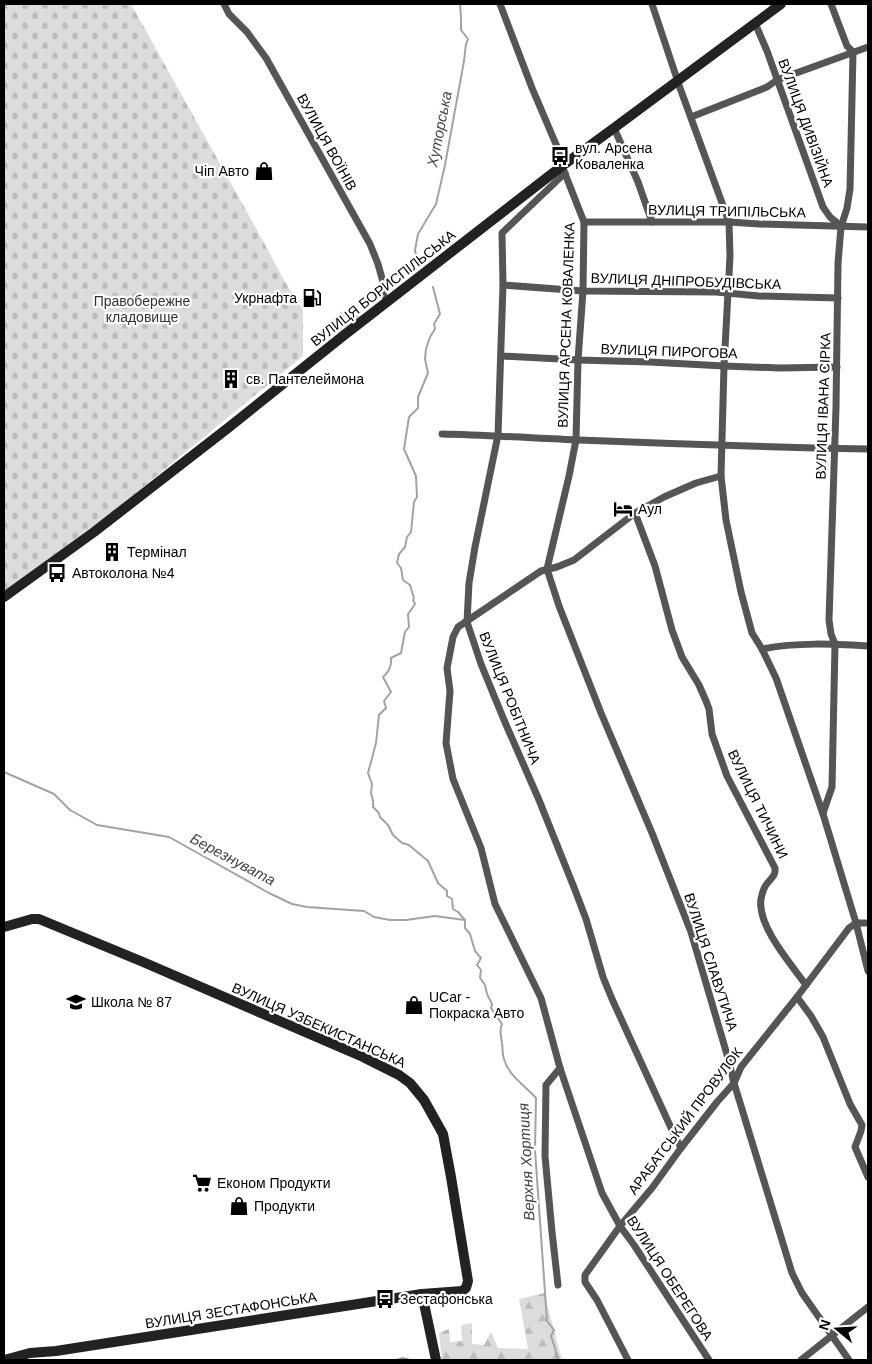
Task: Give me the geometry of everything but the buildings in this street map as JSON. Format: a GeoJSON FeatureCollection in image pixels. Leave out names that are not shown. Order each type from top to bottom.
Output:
{"type":"FeatureCollection","features":[{"type":"Feature","properties":{"kind":"street","name":"ВУЛИЦЯ ВОЇНІВ"},"geometry":{"type":"LineString","coordinates":[[224,4],[229,14],[247,32],[266,58],[370,244],[378,264],[382,292],[388,301]]}},
{"type":"Feature","properties":{"kind":"street","name":"ВУЛИЦЯ АРСЕНА КОВАЛЕНКА"},"geometry":{"type":"LineString","coordinates":[[500,4],[558,149],[584,222],[583,291],[578,360],[576,440],[546,569]]}},
{"type":"Feature","properties":{"kind":"street"},"geometry":{"type":"LineString","coordinates":[[652,4],[677,81],[729,222],[729,294],[724,366],[721,476],[726,520],[741,592],[752,633],[776,678],[823,814],[856,923],[868,971]]}},
{"type":"Feature","properties":{"kind":"street","name":"ВУЛИЦЯ БОРИСПІЛЬСЬКА"},"geometry":{"type":"LineString","coordinates":[[4,597],[94,532],[388,301],[564,169],[614,128],[781,4]]}},
{"type":"Feature","properties":{"kind":"street","name":"ВУЛИЦЯ ІВАНА СІРКА"},"geometry":{"type":"LineString","coordinates":[[823,814],[832,787],[835,644],[829,620],[837,367],[838,263],[841,227],[850,189],[852,52],[831,4]]}},
{"type":"Feature","properties":{"kind":"street","name":"ВУЛИЦЯ ДИВІЗІЙНА"},"geometry":{"type":"LineString","coordinates":[[756,23],[823,207],[841,227]]}},
{"type":"Feature","properties":{"kind":"street"},"geometry":{"type":"LineString","coordinates":[[691,117],[772,85],[777,80],[868,47]]}},
{"type":"Feature","properties":{"kind":"street"},"geometry":{"type":"LineString","coordinates":[[614,128],[638,182],[652,222]]}},
{"type":"Feature","properties":{"kind":"street"},"geometry":{"type":"LineString","coordinates":[[467,622],[469,584],[475,547],[498,435],[503,285],[502,233],[564,169]]}},
{"type":"Feature","properties":{"kind":"street","name":"ВУЛИЦЯ ТРИПІЛЬСЬКА"},"geometry":{"type":"LineString","coordinates":[[584,222],[729,222],[841,227],[868,226]]}},
{"type":"Feature","properties":{"kind":"street","name":"ВУЛИЦЯ ДНІПРОБУДІВСЬКА"},"geometry":{"type":"LineString","coordinates":[[503,285],[583,291],[716,292],[759,296],[838,298]]}},
{"type":"Feature","properties":{"kind":"street","name":"ВУЛИЦЯ ПИРОГОВА"},"geometry":{"type":"LineString","coordinates":[[501,356],[780,368],[837,367]]}},
{"type":"Feature","properties":{"kind":"street"},"geometry":{"type":"LineString","coordinates":[[442,434],[868,449]]}},
{"type":"Feature","properties":{"kind":"street"},"geometry":{"type":"LineString","coordinates":[[467,622],[541,571],[574,560],[635,513],[664,497],[696,483],[721,476]]}},
{"type":"Feature","properties":{"kind":"street","name":"ВУЛИЦЯ ТИЧИНИ"},"geometry":{"type":"LineString","coordinates":[[635,513],[655,566],[672,630],[682,657],[699,685],[709,709],[712,734],[728,776],[775,868],[774,876],[763,892],[762,915],[768,931],[806,985]]}},
{"type":"Feature","properties":{"kind":"street","name":"ВУЛИЦЯ СЛАВУТИЧА"},"geometry":{"type":"LineString","coordinates":[[546,569],[601,713],[652,833],[691,932],[734,1083],[792,1272],[802,1293],[849,1360]]}},
{"type":"Feature","properties":{"kind":"street","name":"ВУЛИЦЯ РОБІТНИЧА"},"geometry":{"type":"LineString","coordinates":[[560,1068],[541,998],[495,904],[481,848],[453,778],[446,743],[450,691],[447,668],[453,637],[458,628],[467,622],[481,664],[578,897],[603,977],[681,1148]]}},
{"type":"Feature","properties":{"kind":"street"},"geometry":{"type":"LineString","coordinates":[[762,649],[779,646],[835,644],[868,646]]}},
{"type":"Feature","properties":{"kind":"street","name":"ВУЛИЦЯ УЗБЕКИСТАНСЬКА"},"geometry":{"type":"LineString","coordinates":[[4,927],[32,919],[39,919],[363,1057],[399,1075],[410,1083],[424,1100],[443,1134],[468,1280],[466,1288],[462,1291]]}},
{"type":"Feature","properties":{"kind":"street"},"geometry":{"type":"LineString","coordinates":[[856,923],[868,923]]}},
{"type":"Feature","properties":{"kind":"street","name":"АРАБАТСЬКИЙ ПРОВУЛОК"},"geometry":{"type":"LineString","coordinates":[[628,1360],[597,1300],[585,1282],[585,1276],[620,1226],[734,1083],[736,1075],[741,1068],[797,998],[849,928],[856,923]]}},
{"type":"Feature","properties":{"kind":"street"},"geometry":{"type":"LineString","coordinates":[[797,998],[811,1016],[823,1037],[850,1104],[862,1125],[855,1147],[868,1177]]}},
{"type":"Feature","properties":{"kind":"street"},"geometry":{"type":"LineString","coordinates":[[558,1285],[546,1148],[546,1086],[560,1068]]}},
{"type":"Feature","properties":{"kind":"street","name":"ВУЛИЦЯ ОБЕРЕГОВА"},"geometry":{"type":"LineString","coordinates":[[560,1068],[602,1193],[620,1226],[709,1360]]}},
{"type":"Feature","properties":{"kind":"street","name":"ВУЛИЦЯ ЗЕСТАФОНСЬКА"},"geometry":{"type":"LineString","coordinates":[[4,1360],[30,1354],[422,1294],[462,1291]]}},
{"type":"Feature","properties":{"kind":"street"},"geometry":{"type":"LineString","coordinates":[[422,1294],[435,1358]]}},
{"type":"Feature","properties":{"kind":"street"},"geometry":{"type":"LineString","coordinates":[[800,1360],[868,1307]]}},
{"type":"Feature","properties":{"kind":"green space","name":"Правобережне кладовище"},"geometry":{"type":"Polygon","coordinates":[[[4,4],[131,4],[285,282],[303,310],[303,356],[116,509],[4,591],[4,4]]]}},
{"type":"Feature","properties":{"kind":"green space"},"geometry":{"type":"Polygon","coordinates":[[[342,311],[362,315],[324,343],[322,328],[342,311]]]}},
{"type":"Feature","properties":{"kind":"green space"},"geometry":{"type":"Polygon","coordinates":[[[544,1293],[562,1360],[442,1360],[439,1333],[449,1329],[450,1342],[462,1341],[461,1325],[472,1323],[472,1344],[484,1345],[491,1332],[498,1348],[528,1349],[519,1299],[544,1293]]]}},
{"type":"Feature","properties":{"kind":"waterway","name":"Хуторська"},"geometry":{"type":"LineString","coordinates":[[416,255],[418,234],[436,204],[468,39],[461,30],[460,4]]}},
{"type":"Feature","properties":{"kind":"waterway","name":"Хуторська"},"geometry":{"type":"LineString","coordinates":[[433,287],[440,314],[434,324],[435,329],[426,349],[425,359],[428,373],[418,397],[418,408],[409,417],[404,449],[416,476],[417,497],[414,502],[411,532],[407,537],[405,547],[399,554],[397,563],[401,568],[403,580],[410,585],[415,604],[408,614],[409,627],[405,632],[401,653],[391,658],[390,669],[383,677],[391,692],[384,701],[386,708],[379,715],[376,743],[368,773],[372,784],[373,807],[388,825],[393,835],[402,843],[409,845],[428,861],[438,883],[447,891],[447,896],[452,899],[453,909],[465,920]]}},
{"type":"Feature","properties":{"kind":"waterway","name":"Березнувата"},"geometry":{"type":"LineString","coordinates":[[4,772],[54,794],[70,810],[97,825],[169,837],[292,904],[307,907],[364,911],[374,917],[390,920],[435,916],[465,920]]}},
{"type":"Feature","properties":{"kind":"waterway","name":"Верхня Хортиця"},"geometry":{"type":"LineString","coordinates":[[465,920],[465,928],[470,934],[475,951],[481,958],[477,965],[481,970],[480,978],[485,985],[492,1004],[491,1008],[502,1024],[500,1033],[506,1065],[513,1075],[536,1098],[535,1150],[547,1321],[554,1330],[551,1336],[558,1360]]}},
{"type":"Feature","properties":{"kind":"waterway"},"geometry":{"type":"LineString","coordinates":[[396,1360],[403,1358],[410,1360]]}},
{"type":"Feature","properties":{"kind":"place","name":"вул. Арсена Коваленка"},"geometry":{"type":"Point","coordinates":[560,156]}},
{"type":"Feature","properties":{"kind":"place","name":"Чіп Авто"},"geometry":{"type":"Point","coordinates":[264,171]}},
{"type":"Feature","properties":{"kind":"place","name":"Укрнафта"},"geometry":{"type":"Point","coordinates":[312,298]}},
{"type":"Feature","properties":{"kind":"place","name":"св. Пантелеймона"},"geometry":{"type":"Point","coordinates":[231,379]}},
{"type":"Feature","properties":{"kind":"place","name":"Аул"},"geometry":{"type":"Point","coordinates":[623,509]}},
{"type":"Feature","properties":{"kind":"place","name":"Термінал"},"geometry":{"type":"Point","coordinates":[112,552]}},
{"type":"Feature","properties":{"kind":"place","name":"Автоколона №4"},"geometry":{"type":"Point","coordinates":[57,573]}},
{"type":"Feature","properties":{"kind":"place","name":"Школа № 87"},"geometry":{"type":"Point","coordinates":[76,1002]}},
{"type":"Feature","properties":{"kind":"place","name":"UCar - Покраска Авто"},"geometry":{"type":"Point","coordinates":[414,1005]}},
{"type":"Feature","properties":{"kind":"place","name":"Економ Продукти"},"geometry":{"type":"Point","coordinates":[202,1183]}},
{"type":"Feature","properties":{"kind":"place","name":"Продукти"},"geometry":{"type":"Point","coordinates":[239,1206]}},
{"type":"Feature","properties":{"kind":"place","name":"Зестафонська"},"geometry":{"type":"Point","coordinates":[385,1299]}}]}
